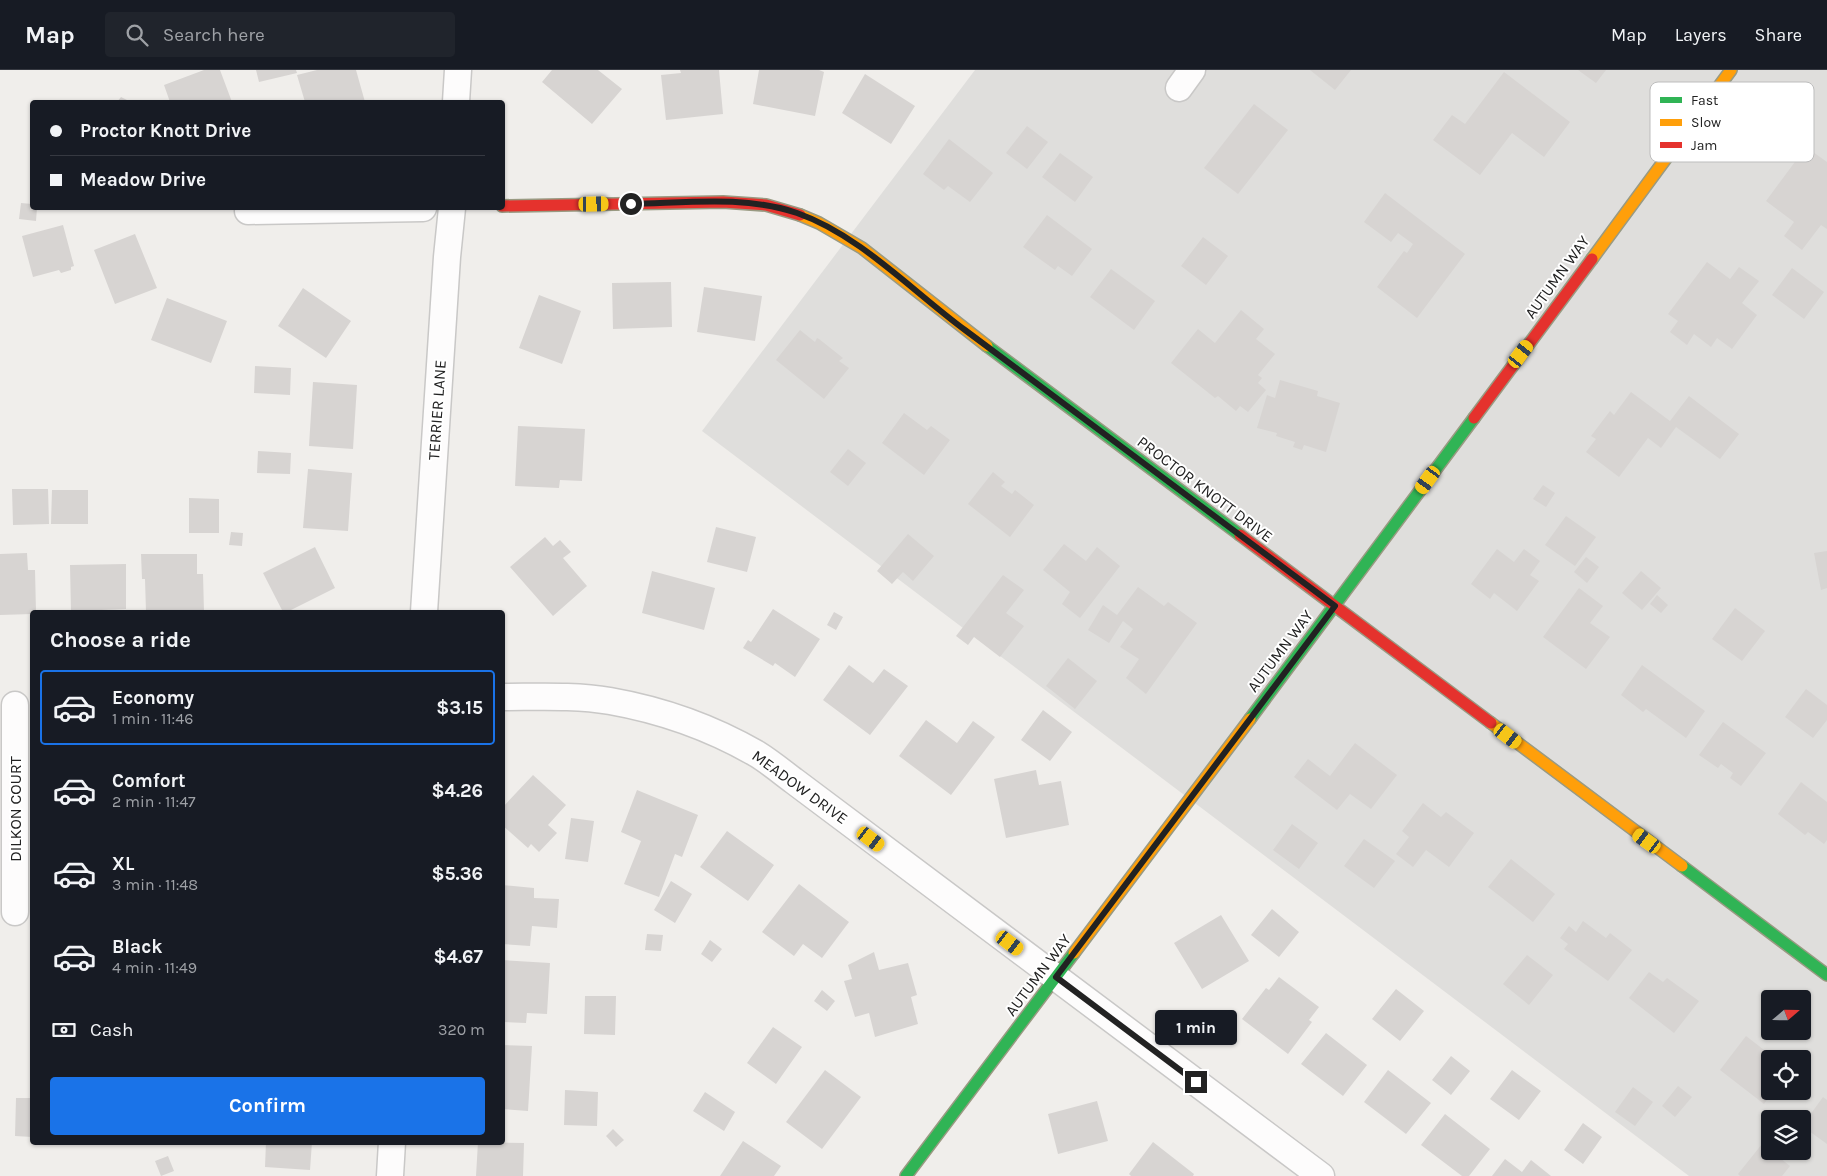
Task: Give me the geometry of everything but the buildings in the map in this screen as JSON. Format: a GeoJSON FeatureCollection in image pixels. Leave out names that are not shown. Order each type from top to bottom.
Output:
{"type":"FeatureCollection","features":[{"type":"Feature","properties":{"kind":"street"},"geometry":{"type":"LineString","coordinates":[[456,100],[458,70]]}},
{"type":"Feature","properties":{"kind":"street","name":"AUTUMN WAY"},"geometry":{"type":"LineString","coordinates":[[1721,82],[1730,70]]}},
{"type":"Feature","properties":{"kind":"street","name":"AUTUMN WAY"},"geometry":{"type":"LineString","coordinates":[[906,1176],[1335,606],[1662,162]]}},
{"type":"Feature","properties":{"kind":"street","name":"PROCTOR KNOTT DRIVE"},"geometry":{"type":"LineString","coordinates":[[505,206],[751,203],[789,210],[822,224],[868,252],[940,311],[1827,975]]}},
{"type":"Feature","properties":{"kind":"street"},"geometry":{"type":"LineString","coordinates":[[248,211],[306,210]]}},
{"type":"Feature","properties":{"kind":"street","name":"TERRIER LANE"},"geometry":{"type":"LineString","coordinates":[[424,610],[446,257],[452,210]]}},
{"type":"Feature","properties":{"kind":"street","name":"MEADOW DRIVE"},"geometry":{"type":"LineString","coordinates":[[505,697],[556,697],[609,701],[683,719],[725,737],[758,755],[1320,1176]]}},
{"type":"Feature","properties":{"kind":"street","name":"DILKON COURT"},"geometry":{"type":"LineString","coordinates":[[15,912],[16,705]]}},
{"type":"Feature","properties":{"kind":"street"},"geometry":{"type":"LineString","coordinates":[[390,1176],[392,1145]]}},
{"type":"Feature","properties":{"kind":"shaded area"},"geometry":{"type":"Polygon","coordinates":[[[975,70],[1827,70],[1827,1176],[1689,1176],[702,431],[975,70]]]}},
{"type":"Feature","properties":{"kind":"traffic: fast"},"geometry":{"type":"LineString","coordinates":[[987,346],[1240,535]]}},
{"type":"Feature","properties":{"kind":"traffic: fast"},"geometry":{"type":"LineString","coordinates":[[1250,719],[1474,418]]}},
{"type":"Feature","properties":{"kind":"traffic: fast"},"geometry":{"type":"LineString","coordinates":[[1682,866],[1827,975]]}},
{"type":"Feature","properties":{"kind":"traffic: fast"},"geometry":{"type":"LineString","coordinates":[[906,1176],[1074,953]]}},
{"type":"Feature","properties":{"kind":"traffic: slow"},"geometry":{"type":"LineString","coordinates":[[1722,82],[1731,70]]}},
{"type":"Feature","properties":{"kind":"traffic: slow"},"geometry":{"type":"LineString","coordinates":[[1592,259],[1663,162]]}},
{"type":"Feature","properties":{"kind":"traffic: slow"},"geometry":{"type":"LineString","coordinates":[[800,215],[819,223],[862,248],[987,346]]}},
{"type":"Feature","properties":{"kind":"traffic: slow"},"geometry":{"type":"LineString","coordinates":[[1074,953],[1250,719]]}},
{"type":"Feature","properties":{"kind":"traffic: slow"},"geometry":{"type":"LineString","coordinates":[[1491,723],[1682,866]]}},
{"type":"Feature","properties":{"kind":"traffic: jam"},"geometry":{"type":"LineString","coordinates":[[505,206],[723,202],[766,205],[800,215]]}},
{"type":"Feature","properties":{"kind":"traffic: jam"},"geometry":{"type":"LineString","coordinates":[[1474,418],[1592,259]]}},
{"type":"Feature","properties":{"kind":"traffic: jam"},"geometry":{"type":"LineString","coordinates":[[1240,535],[1491,723]]}},
{"type":"Feature","properties":{"kind":"route"},"geometry":{"type":"LineString","coordinates":[[631,204],[751,203],[797,213],[822,224],[868,252],[940,311],[1335,606],[1056,977],[1196,1082]]}}]}
